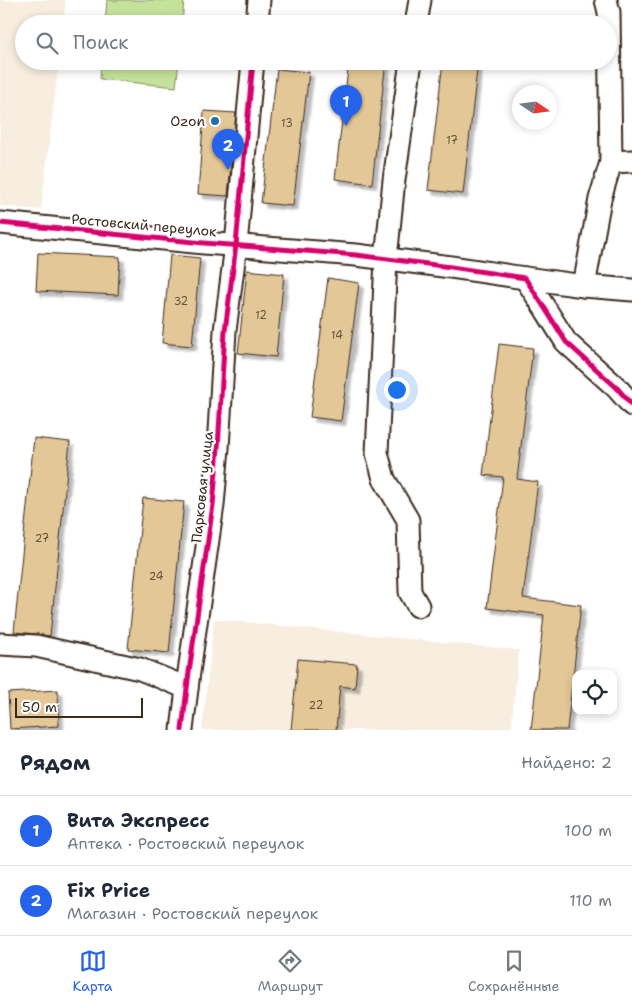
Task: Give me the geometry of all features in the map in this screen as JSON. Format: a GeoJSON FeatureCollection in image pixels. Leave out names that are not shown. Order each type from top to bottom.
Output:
{"type":"FeatureCollection","features":[{"type":"Feature","properties":{"kind":"street"},"geometry":{"type":"LineString","coordinates":[[258,15],[259,0]]}},
{"type":"Feature","properties":{"kind":"street"},"geometry":{"type":"LineString","coordinates":[[418,15],[420,0]]}},
{"type":"Feature","properties":{"kind":"street"},"geometry":{"type":"LineString","coordinates":[[606,0],[609,15]]}},
{"type":"Feature","properties":{"kind":"street","name":"Парковая улица"},"geometry":{"type":"LineString","coordinates":[[182,730],[213,505],[225,332],[236,245],[252,70]]}},
{"type":"Feature","properties":{"kind":"street"},"geometry":{"type":"LineString","coordinates":[[410,70],[394,180],[386,260],[377,453],[384,479],[408,520],[410,592],[418,606]]}},
{"type":"Feature","properties":{"kind":"street"},"geometry":{"type":"LineString","coordinates":[[584,286],[600,199],[622,161],[614,70]]}},
{"type":"Feature","properties":{"kind":"street","name":"Ростовский переулок"},"geometry":{"type":"LineString","coordinates":[[0,223],[204,243],[356,255],[584,286],[632,290]]}},
{"type":"Feature","properties":{"kind":"street"},"geometry":{"type":"LineString","coordinates":[[525,278],[566,342],[617,388],[632,405]]}},
{"type":"Feature","properties":{"kind":"street"},"geometry":{"type":"LineString","coordinates":[[0,644],[36,646],[140,669],[187,688]]}},
{"type":"Feature","properties":{"kind":"shaded area"},"geometry":{"type":"Polygon","coordinates":[[[0,0],[66,0],[64,15],[15,15],[15,70],[58,70],[41,210],[0,206],[0,0]]]}},
{"type":"Feature","properties":{"kind":"shaded area"},"geometry":{"type":"Polygon","coordinates":[[[214,619],[519,650],[511,730],[202,730],[214,619]]]}},
{"type":"Feature","properties":{"kind":"green space"},"geometry":{"type":"Polygon","coordinates":[[[107,0],[184,0],[183,15],[106,15],[107,0]]]}},
{"type":"Feature","properties":{"kind":"green space"},"geometry":{"type":"Polygon","coordinates":[[[100,70],[178,70],[176,87],[100,79],[100,70]]]}},
{"type":"Feature","properties":{"kind":"building"},"geometry":{"type":"Polygon","coordinates":[[[277,70],[309,72],[293,206],[261,203],[277,70]]]}},
{"type":"Feature","properties":{"kind":"building"},"geometry":{"type":"Polygon","coordinates":[[[348,70],[385,70],[372,184],[335,179],[348,70]]]}},
{"type":"Feature","properties":{"kind":"building"},"geometry":{"type":"Polygon","coordinates":[[[442,70],[477,70],[463,194],[428,190],[442,70]]]}},
{"type":"Feature","properties":{"kind":"building"},"geometry":{"type":"Polygon","coordinates":[[[204,111],[236,113],[228,196],[198,194],[204,111]]]}},
{"type":"Feature","properties":{"kind":"building"},"geometry":{"type":"Polygon","coordinates":[[[38,253],[120,257],[118,295],[36,291],[38,253]]]}},
{"type":"Feature","properties":{"kind":"building"},"geometry":{"type":"Polygon","coordinates":[[[170,255],[200,258],[192,346],[162,343],[170,255]]]}},
{"type":"Feature","properties":{"kind":"building"},"geometry":{"type":"Polygon","coordinates":[[[247,270],[284,274],[276,357],[238,353],[247,270]]]}},
{"type":"Feature","properties":{"kind":"building"},"geometry":{"type":"Polygon","coordinates":[[[328,278],[359,283],[341,421],[310,417],[328,278]]]}},
{"type":"Feature","properties":{"kind":"building"},"geometry":{"type":"Polygon","coordinates":[[[499,344],[533,348],[517,479],[538,482],[523,598],[581,605],[574,670],[572,670],[567,730],[531,730],[544,615],[487,608],[503,477],[483,475],[499,344]]]}},
{"type":"Feature","properties":{"kind":"building"},"geometry":{"type":"Polygon","coordinates":[[[34,438],[70,442],[50,636],[14,632],[34,438]]]}},
{"type":"Feature","properties":{"kind":"building"},"geometry":{"type":"Polygon","coordinates":[[[143,498],[184,502],[169,653],[128,649],[143,498]]]}},
{"type":"Feature","properties":{"kind":"building"},"geometry":{"type":"Polygon","coordinates":[[[298,659],[357,664],[355,688],[340,686],[336,730],[291,730],[298,659]]]}},
{"type":"Feature","properties":{"kind":"building"},"geometry":{"type":"Polygon","coordinates":[[[58,690],[59,726],[10,729],[8,693],[58,690]]]}},
{"type":"Feature","properties":{"kind":"cycle path"},"geometry":{"type":"LineString","coordinates":[[182,730],[213,505],[225,331],[236,245],[252,70]]}},
{"type":"Feature","properties":{"kind":"cycle path"},"geometry":{"type":"LineString","coordinates":[[0,223],[204,243],[356,255],[525,278],[566,342],[617,388],[632,405]]}},
{"type":"Feature","properties":{"kind":"place","name":"Ozon"},"geometry":{"type":"Point","coordinates":[215,121]}},
{"type":"Feature","properties":{"kind":"place","name":"Вита Экспресс"},"geometry":{"type":"Point","coordinates":[346,126]}},
{"type":"Feature","properties":{"kind":"place","name":"Fix Price"},"geometry":{"type":"Point","coordinates":[228,170]}}]}
